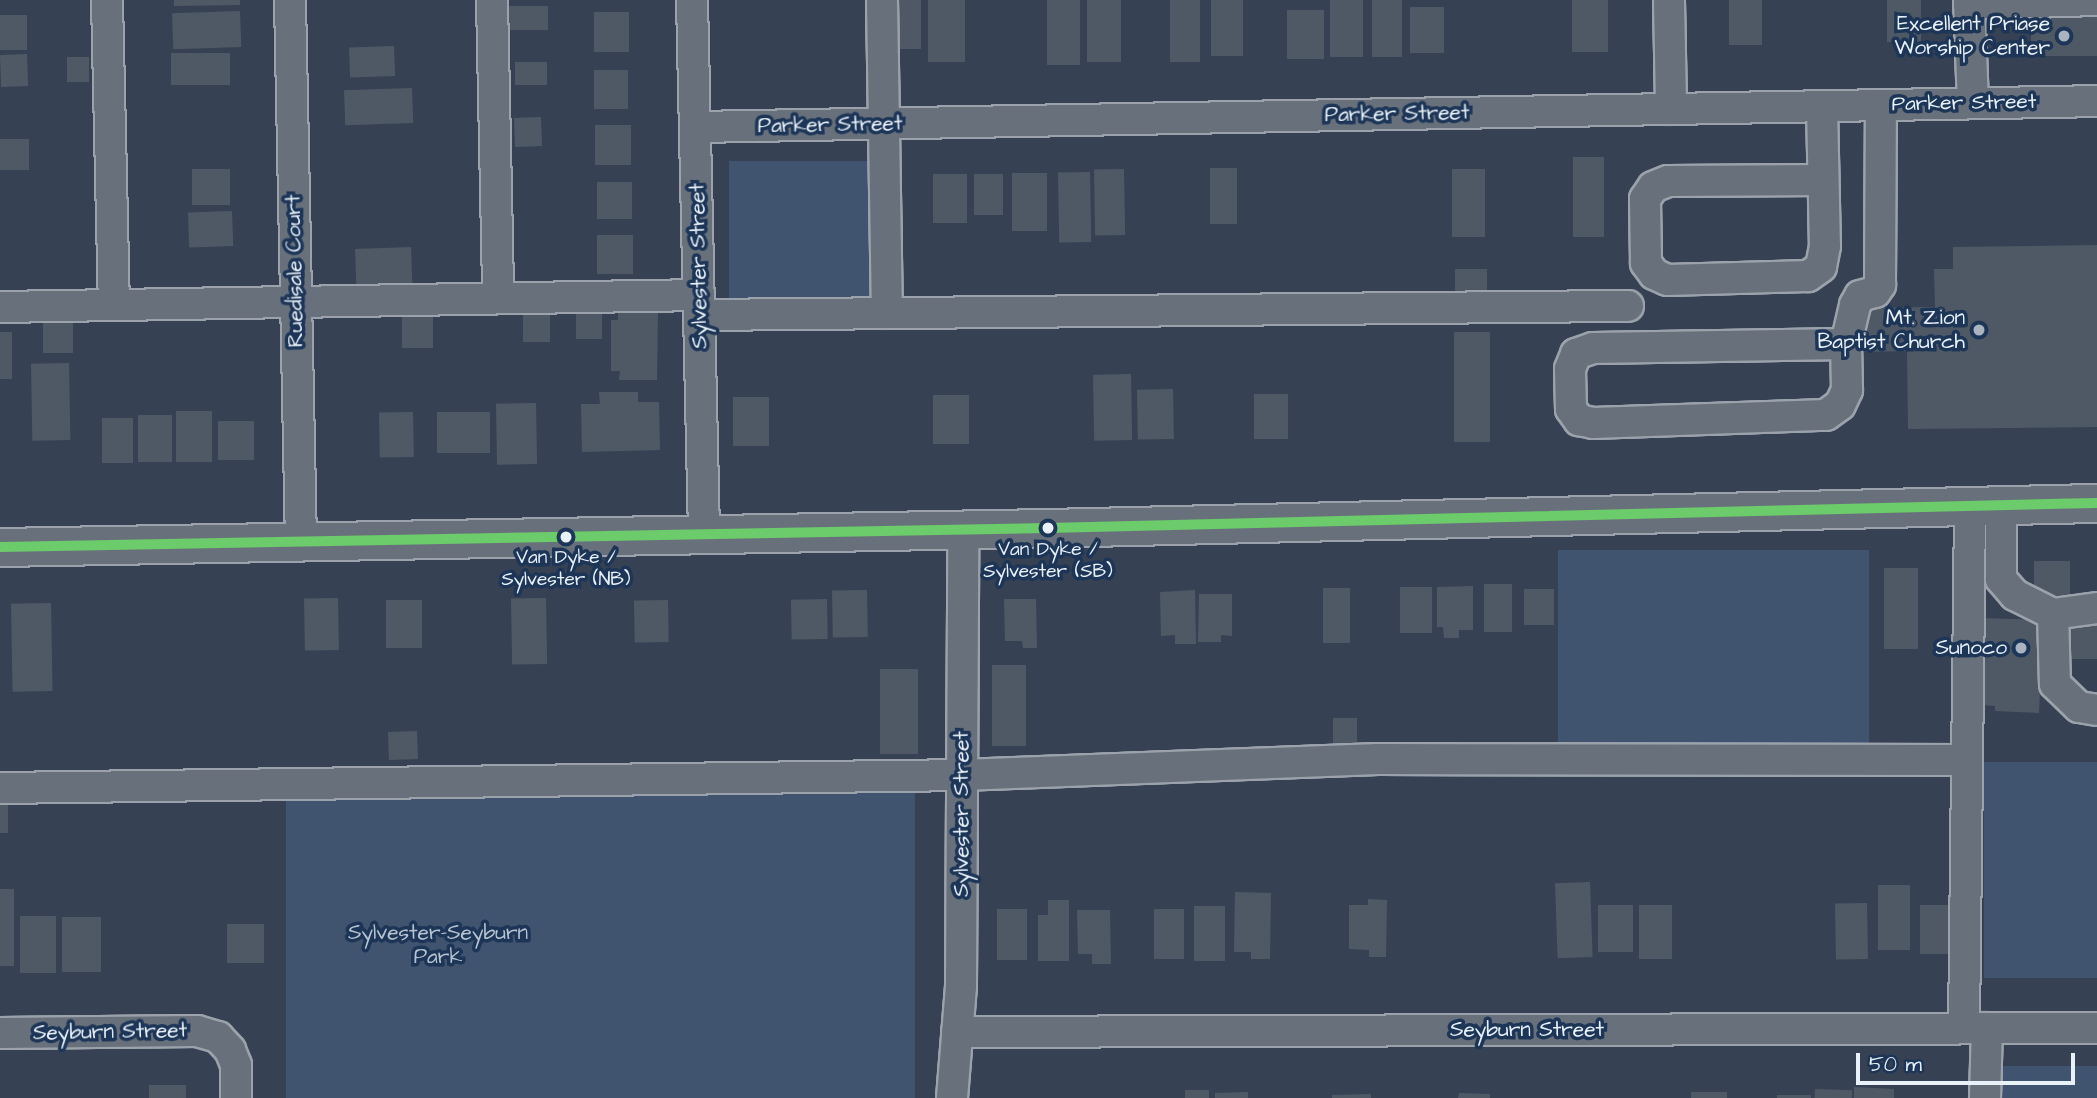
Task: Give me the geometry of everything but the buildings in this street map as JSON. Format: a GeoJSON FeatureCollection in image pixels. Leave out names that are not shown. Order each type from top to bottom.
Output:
{"type":"FeatureCollection","features":[{"type":"Feature","properties":{"kind":"main road"},"geometry":{"type":"LineString","coordinates":[[0,547],[704,532],[962,530],[2097,503]]}},
{"type":"Feature","properties":{"kind":"street"},"geometry":{"type":"LineString","coordinates":[[107,0],[114,304]]}},
{"type":"Feature","properties":{"kind":"street","name":"Ruedisale Court"},"geometry":{"type":"LineString","coordinates":[[290,0],[301,541]]}},
{"type":"Feature","properties":{"kind":"street"},"geometry":{"type":"LineString","coordinates":[[492,0],[498,297]]}},
{"type":"Feature","properties":{"kind":"street","name":"Sylvester Street"},"geometry":{"type":"LineString","coordinates":[[692,0],[697,127],[704,532]]}},
{"type":"Feature","properties":{"kind":"street"},"geometry":{"type":"LineString","coordinates":[[882,0],[887,313]]}},
{"type":"Feature","properties":{"kind":"street"},"geometry":{"type":"LineString","coordinates":[[1973,103],[1969,2],[2097,0]]}},
{"type":"Feature","properties":{"kind":"street"},"geometry":{"type":"LineString","coordinates":[[1670,1],[1671,109]]}},
{"type":"Feature","properties":{"kind":"street","name":"Parker Street"},"geometry":{"type":"LineString","coordinates":[[697,127],[2097,100]]}},
{"type":"Feature","properties":{"kind":"street"},"geometry":{"type":"LineString","coordinates":[[1846,344],[1593,348],[1576,354],[1570,369],[1571,409],[1579,420],[1593,423],[1826,415],[1840,405],[1847,390],[1846,344],[1860,296],[1875,292],[1880,285],[1881,105]]}},
{"type":"Feature","properties":{"kind":"street"},"geometry":{"type":"LineString","coordinates":[[1822,106],[1823,180],[1823,257],[1821,267],[1808,276],[1667,280],[1654,274],[1646,263],[1645,199],[1653,187],[1668,181],[1823,180]]}},
{"type":"Feature","properties":{"kind":"street"},"geometry":{"type":"LineString","coordinates":[[0,307],[498,297],[887,313],[1628,306]]}},
{"type":"Feature","properties":{"kind":"street"},"geometry":{"type":"LineString","coordinates":[[1986,506],[2001,579],[2015,595],[2053,614],[2097,608]]}},
{"type":"Feature","properties":{"kind":"street"},"geometry":{"type":"LineString","coordinates":[[1986,506],[1967,760],[1975,1028],[1986,1098]]}},
{"type":"Feature","properties":{"kind":"street","name":"Sylvester Street"},"geometry":{"type":"LineString","coordinates":[[952,1098],[961,987],[962,530]]}},
{"type":"Feature","properties":{"kind":"street"},"geometry":{"type":"LineString","coordinates":[[2053,614],[2055,684],[2079,707],[2097,710]]}},
{"type":"Feature","properties":{"kind":"street"},"geometry":{"type":"LineString","coordinates":[[0,788],[962,775],[1377,759],[1967,760]]}},
{"type":"Feature","properties":{"kind":"street","name":"Seyburn Street"},"geometry":{"type":"LineString","coordinates":[[957,1032],[2097,1028]]}},
{"type":"Feature","properties":{"kind":"street","name":"Seyburn Street"},"geometry":{"type":"LineString","coordinates":[[0,1033],[197,1031],[218,1037],[230,1050],[236,1065],[236,1098]]}},
{"type":"Feature","properties":{"kind":"green space"},"geometry":{"type":"Polygon","coordinates":[[[729,161],[876,161],[876,305],[729,305],[729,161]]]}},
{"type":"Feature","properties":{"kind":"green space"},"geometry":{"type":"Polygon","coordinates":[[[1558,550],[1869,550],[1869,751],[1558,751],[1558,550]]]}},
{"type":"Feature","properties":{"kind":"green space"},"geometry":{"type":"Polygon","coordinates":[[[1984,762],[2097,762],[2097,978],[1984,978],[1984,762]]]}},
{"type":"Feature","properties":{"kind":"green space","name":"Sylvester-Seyburn Park"},"geometry":{"type":"Polygon","coordinates":[[[286,790],[915,790],[915,1098],[286,1098],[286,790]]]}},
{"type":"Feature","properties":{"kind":"green space"},"geometry":{"type":"Polygon","coordinates":[[[2001,1066],[2097,1066],[2097,1098],[2001,1098],[2001,1066]]]}},
{"type":"Feature","properties":{"kind":"transit line"},"geometry":{"type":"LineString","coordinates":[[0,547],[1048,528],[2097,503]]}},
{"type":"Feature","properties":{"kind":"place","name":"Excellent Priase Worship Center"},"geometry":{"type":"Point","coordinates":[2064,36]}},
{"type":"Feature","properties":{"kind":"place","name":"Mt. Zion Baptist Church"},"geometry":{"type":"Point","coordinates":[1979,330]}},
{"type":"Feature","properties":{"kind":"place","name":"Van Dyke / Sylvester (SB)"},"geometry":{"type":"Point","coordinates":[1048,528]}},
{"type":"Feature","properties":{"kind":"place","name":"Van Dyke / Sylvester (NB)"},"geometry":{"type":"Point","coordinates":[566,537]}},
{"type":"Feature","properties":{"kind":"place","name":"Sunoco"},"geometry":{"type":"Point","coordinates":[2021,648]}}]}
